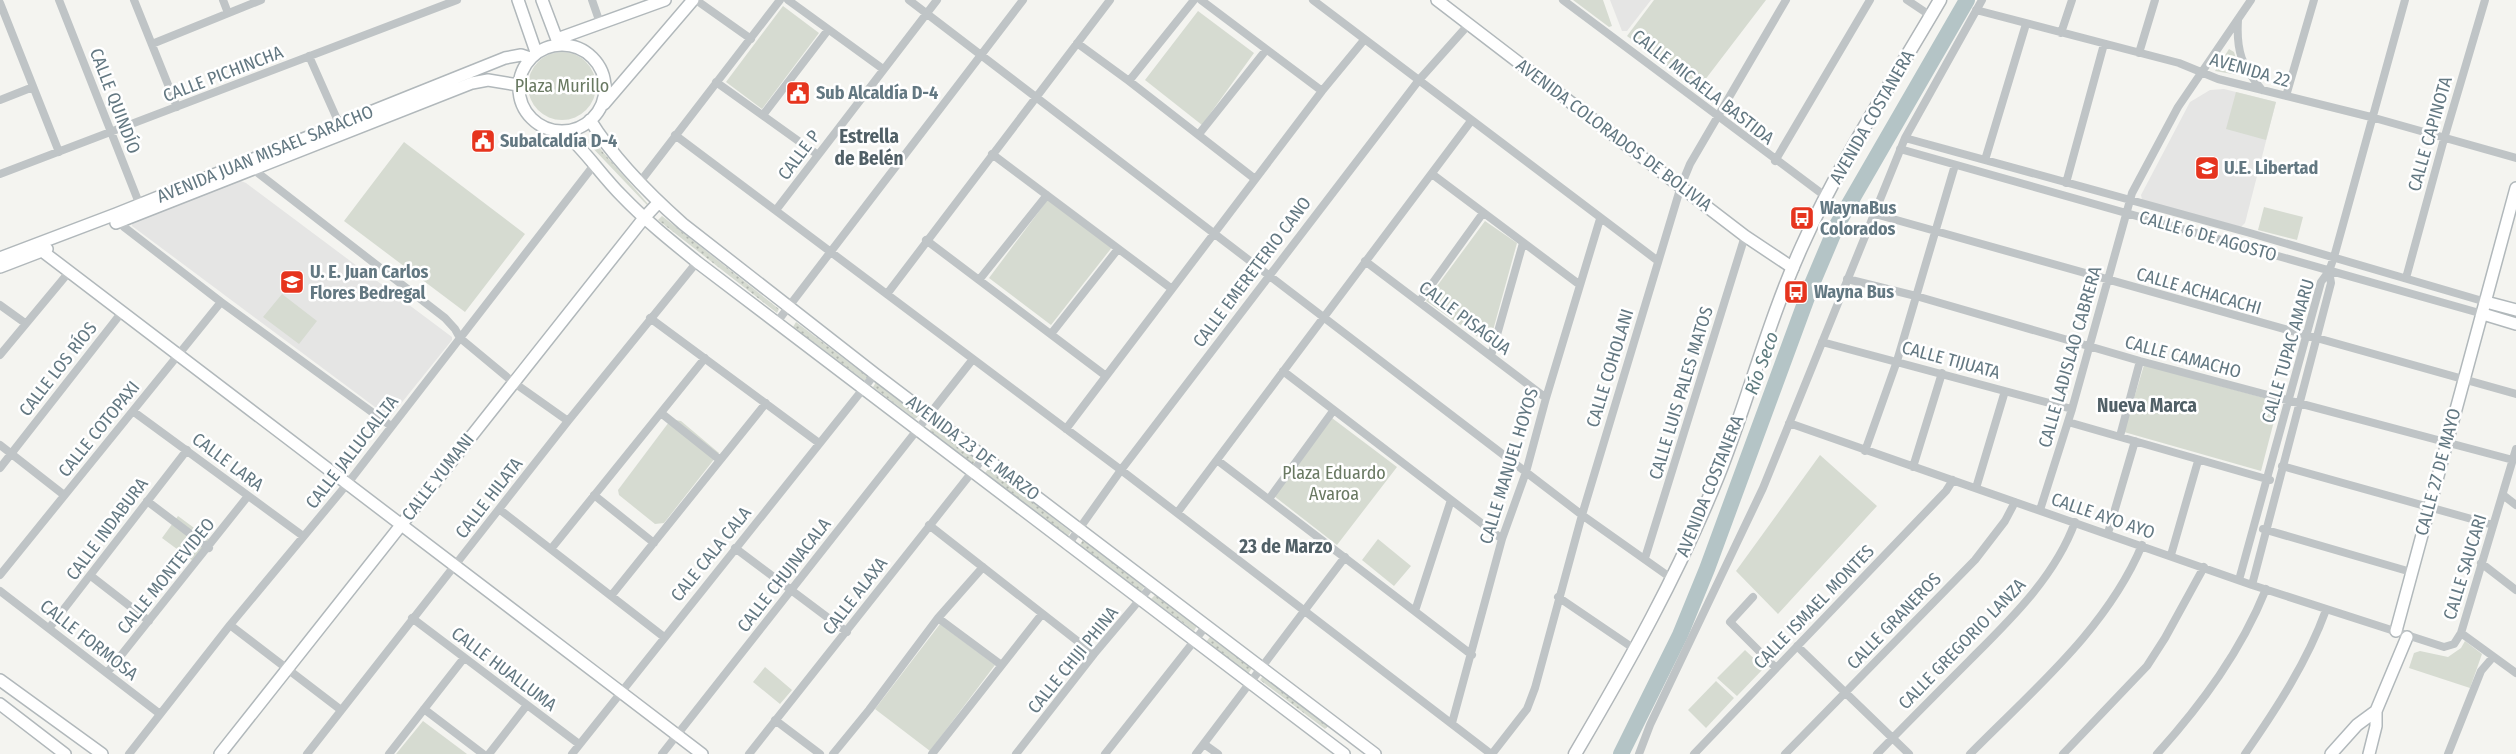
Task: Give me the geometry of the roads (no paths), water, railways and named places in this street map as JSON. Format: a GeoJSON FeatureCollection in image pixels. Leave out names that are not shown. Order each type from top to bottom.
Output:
{"type":"FeatureCollection","features":[{"type":"Feature","properties":{"kind":"main road","name":"AVENIDA COSTANERA"},"geometry":{"type":"LineString","coordinates":[[1575,754],[1636,650],[1718,474],[1770,323],[1825,196],[1940,0]]}},
{"type":"Feature","properties":{"kind":"street","name":"CALLE QUINDÍO"},"geometry":{"type":"LineString","coordinates":[[59,0],[141,209]]}},
{"type":"Feature","properties":{"kind":"street"},"geometry":{"type":"LineString","coordinates":[[134,0],[177,107]]}},
{"type":"Feature","properties":{"kind":"street"},"geometry":{"type":"LineString","coordinates":[[223,0],[228,13]]}},
{"type":"Feature","properties":{"kind":"street"},"geometry":{"type":"LineString","coordinates":[[152,44],[262,0]]}},
{"type":"Feature","properties":{"kind":"street","name":"CALLE PICHINCHA"},"geometry":{"type":"LineString","coordinates":[[0,174],[442,3],[457,0]]}},
{"type":"Feature","properties":{"kind":"street"},"geometry":{"type":"LineString","coordinates":[[518,0],[533,55]]}},
{"type":"Feature","properties":{"kind":"street"},"geometry":{"type":"LineString","coordinates":[[542,0],[558,42]]}},
{"type":"Feature","properties":{"kind":"street"},"geometry":{"type":"LineString","coordinates":[[592,0],[600,23]]}},
{"type":"Feature","properties":{"kind":"street"},"geometry":{"type":"LineString","coordinates":[[665,0],[600,23],[533,55],[522,70],[518,85],[521,104],[532,119],[544,127],[562,131],[577,128],[590,120],[694,0],[751,39]]}},
{"type":"Feature","properties":{"kind":"street"},"geometry":{"type":"LineString","coordinates":[[788,0],[883,69]]}},
{"type":"Feature","properties":{"kind":"street"},"geometry":{"type":"LineString","coordinates":[[909,0],[982,54],[1322,318],[1582,515],[1671,578]]}},
{"type":"Feature","properties":{"kind":"street","name":"CALLE P"},"geometry":{"type":"LineString","coordinates":[[776,210],[937,0]]}},
{"type":"Feature","properties":{"kind":"street"},"geometry":{"type":"LineString","coordinates":[[777,322],[1023,0]]}},
{"type":"Feature","properties":{"kind":"street"},"geometry":{"type":"LineString","coordinates":[[887,294],[926,240],[1110,0]]}},
{"type":"Feature","properties":{"kind":"street"},"geometry":{"type":"LineString","coordinates":[[1129,81],[1194,0]]}},
{"type":"Feature","properties":{"kind":"street"},"geometry":{"type":"LineString","coordinates":[[1201,0],[1322,91]]}},
{"type":"Feature","properties":{"kind":"street"},"geometry":{"type":"LineString","coordinates":[[1313,0],[1658,261]]}},
{"type":"Feature","properties":{"kind":"street","name":"AVENIDA COLORADOS DE BOLIVIA"},"geometry":{"type":"LineString","coordinates":[[1437,0],[1745,236],[1793,268]]}},
{"type":"Feature","properties":{"kind":"street","name":"CALLE MICAELA BASTIDA"},"geometry":{"type":"LineString","coordinates":[[1563,0],[1775,161],[1825,196]]}},
{"type":"Feature","properties":{"kind":"street","name":"CALLE COHOLANI"},"geometry":{"type":"LineString","coordinates":[[1492,754],[1527,709],[1582,515],[1681,186],[1690,164],[1786,0]]}},
{"type":"Feature","properties":{"kind":"street"},"geometry":{"type":"LineString","coordinates":[[1775,161],[1870,0]]}},
{"type":"Feature","properties":{"kind":"street"},"geometry":{"type":"LineString","coordinates":[[1907,0],[1931,16]]}},
{"type":"Feature","properties":{"kind":"street"},"geometry":{"type":"LineString","coordinates":[[1639,754],[1650,725],[1763,488],[1905,138],[1982,0]]}},
{"type":"Feature","properties":{"kind":"street"},"geometry":{"type":"LineString","coordinates":[[2062,33],[2072,0]]}},
{"type":"Feature","properties":{"kind":"street"},"geometry":{"type":"LineString","coordinates":[[2138,53],[2155,0]]}},
{"type":"Feature","properties":{"kind":"street","name":"CALLE LADISLAO CABRERA"},"geometry":{"type":"LineString","coordinates":[[2040,510],[2072,409],[2130,200],[2155,147],[2201,73],[2251,0]]}},
{"type":"Feature","properties":{"kind":"street"},"geometry":{"type":"LineString","coordinates":[[2286,96],[2314,0]]}},
{"type":"Feature","properties":{"kind":"street"},"geometry":{"type":"LineString","coordinates":[[2329,271],[2405,0]]}},
{"type":"Feature","properties":{"kind":"street","name":"CALLE CAPINOTA"},"geometry":{"type":"LineString","coordinates":[[2406,278],[2485,0]]}},
{"type":"Feature","properties":{"kind":"street"},"geometry":{"type":"LineString","coordinates":[[640,182],[779,1]]}},
{"type":"Feature","properties":{"kind":"street"},"geometry":{"type":"LineString","coordinates":[[0,3],[60,152]]}},
{"type":"Feature","properties":{"kind":"street","name":"AVENIDA 22"},"geometry":{"type":"LineString","coordinates":[[1976,10],[2179,63],[2201,73],[2371,117],[2516,158]]}},
{"type":"Feature","properties":{"kind":"street"},"geometry":{"type":"LineString","coordinates":[[2238,18],[2237,38],[2240,54],[2246,70],[2262,90]]}},
{"type":"Feature","properties":{"kind":"street","name":"CALLE EMERETERIO CANO"},"geometry":{"type":"LineString","coordinates":[[1068,546],[1079,527],[1121,470],[1267,276],[1419,80],[1469,24]]}},
{"type":"Feature","properties":{"kind":"street"},"geometry":{"type":"LineString","coordinates":[[1985,160],[2026,24]]}},
{"type":"Feature","properties":{"kind":"street"},"geometry":{"type":"LineString","coordinates":[[763,115],[828,30]]}},
{"type":"Feature","properties":{"kind":"street"},"geometry":{"type":"LineString","coordinates":[[1066,429],[1322,91],[1364,40]]}},
{"type":"Feature","properties":{"kind":"street"},"geometry":{"type":"LineString","coordinates":[[558,42],[582,49],[599,65],[605,87],[599,109]]}},
{"type":"Feature","properties":{"kind":"street"},"geometry":{"type":"LineString","coordinates":[[1077,44],[1199,134],[1255,179]]}},
{"type":"Feature","properties":{"kind":"street"},"geometry":{"type":"LineString","coordinates":[[2066,182],[2104,44]]}},
{"type":"Feature","properties":{"kind":"street"},"geometry":{"type":"LineString","coordinates":[[1199,134],[1266,50]]}},
{"type":"Feature","properties":{"kind":"street","name":"AVENIDA JUAN MISAEL SARACHO"},"geometry":{"type":"LineString","coordinates":[[252,165],[338,123],[505,58],[533,55]]}},
{"type":"Feature","properties":{"kind":"street"},"geometry":{"type":"LineString","coordinates":[[309,56],[343,135]]}},
{"type":"Feature","properties":{"kind":"street","name":"AVENIDA JUAN MISAEL SARACHO"},"geometry":{"type":"LineString","coordinates":[[0,258],[40,247],[252,165],[343,135],[480,81],[488,80],[518,85]]}},
{"type":"Feature","properties":{"kind":"street"},"geometry":{"type":"LineString","coordinates":[[716,82],[818,155]]}},
{"type":"Feature","properties":{"kind":"street"},"geometry":{"type":"LineString","coordinates":[[0,100],[33,87]]}},
{"type":"Feature","properties":{"kind":"street","name":"AVENIDA 23 DE MARZO"},"geometry":{"type":"LineString","coordinates":[[590,120],[612,151],[658,202],[875,374],[1079,527],[1260,668],[1375,754]]}},
{"type":"Feature","properties":{"kind":"street"},"geometry":{"type":"LineString","coordinates":[[1177,513],[1471,121]]}},
{"type":"Feature","properties":{"kind":"street","name":"AVENIDA 23 DE MARZO"},"geometry":{"type":"LineString","coordinates":[[562,131],[579,145],[594,165],[644,218],[697,262],[1344,754]]}},
{"type":"Feature","properties":{"kind":"street"},"geometry":{"type":"LineString","coordinates":[[676,135],[1121,470],[1304,612],[1492,754]]}},
{"type":"Feature","properties":{"kind":"street","name":"CALLE 6 DE AGOSTO"},"geometry":{"type":"LineString","coordinates":[[1905,138],[2334,257],[2516,310]]}},
{"type":"Feature","properties":{"kind":"street","name":"CALLE 6 DE AGOSTO"},"geometry":{"type":"LineString","coordinates":[[1900,149],[2127,211],[2516,324]]}},
{"type":"Feature","properties":{"kind":"street"},"geometry":{"type":"LineString","coordinates":[[992,154],[1172,289]]}},
{"type":"Feature","properties":{"kind":"street"},"geometry":{"type":"LineString","coordinates":[[1865,450],[1897,361],[1936,232],[1954,164]]}},
{"type":"Feature","properties":{"kind":"street"},"geometry":{"type":"LineString","coordinates":[[252,165],[445,318],[455,328],[460,338],[513,382],[568,421]]}},
{"type":"Feature","properties":{"kind":"street","name":"CALLE JALLUCALLTA"},"geometry":{"type":"LineString","coordinates":[[129,754],[230,625],[348,483],[594,165]]}},
{"type":"Feature","properties":{"kind":"street"},"geometry":{"type":"LineString","coordinates":[[1432,174],[1580,285]]}},
{"type":"Feature","properties":{"kind":"street","name":"CALLE 27 DE MAYO"},"geometry":{"type":"LineString","coordinates":[[2396,631],[2516,188]]}},
{"type":"Feature","properties":{"kind":"street"},"geometry":{"type":"LineString","coordinates":[[979,280],[1047,195]]}},
{"type":"Feature","properties":{"kind":"street","name":"CALLE YUMANI"},"geometry":{"type":"LineString","coordinates":[[220,754],[513,382],[658,202]]}},
{"type":"Feature","properties":{"kind":"street"},"geometry":{"type":"LineString","coordinates":[[1419,302],[1484,213]]}},
{"type":"Feature","properties":{"kind":"street","name":"CALLE ACHACACHI"},"geometry":{"type":"LineString","coordinates":[[1875,214],[2516,394]]}},
{"type":"Feature","properties":{"kind":"street"},"geometry":{"type":"LineString","coordinates":[[118,218],[124,227],[221,302],[391,426]]}},
{"type":"Feature","properties":{"kind":"street","name":"CALLE MANUEL HOYOS"},"geometry":{"type":"LineString","coordinates":[[1452,723],[1502,539],[1526,472],[1546,398],[1600,219]]}},
{"type":"Feature","properties":{"kind":"street","name":"CALLE LUIS PALES MATOS"},"geometry":{"type":"LineString","coordinates":[[1645,558],[1745,236]]}},
{"type":"Feature","properties":{"kind":"street"},"geometry":{"type":"LineString","coordinates":[[926,240],[1106,376]]}},
{"type":"Feature","properties":{"kind":"street"},"geometry":{"type":"LineString","coordinates":[[1490,356],[1523,243]]}},
{"type":"Feature","properties":{"kind":"street"},"geometry":{"type":"LineString","coordinates":[[40,247],[177,355],[456,565],[702,754]]}},
{"type":"Feature","properties":{"kind":"street","name":"AVENIDA JUAN MISAEL SARACHO"},"geometry":{"type":"LineString","coordinates":[[0,267],[40,247]]}},
{"type":"Feature","properties":{"kind":"street"},"geometry":{"type":"LineString","coordinates":[[1051,334],[1118,248]]}},
{"type":"Feature","properties":{"kind":"street","name":"CALLE PISAGUA"},"geometry":{"type":"LineString","coordinates":[[1366,261],[1546,398]]}},
{"type":"Feature","properties":{"kind":"street","name":"CALLE HILATA"},"geometry":{"type":"LineString","coordinates":[[307,754],[568,421],[697,262]]}},
{"type":"Feature","properties":{"kind":"street","name":"CALLE TUPAC AMARU"},"geometry":{"type":"LineString","coordinates":[[2239,580],[2321,282],[2329,271]]}},
{"type":"Feature","properties":{"kind":"street","name":"CALLE TUPAC AMARU"},"geometry":{"type":"LineString","coordinates":[[2252,585],[2331,283],[2329,271]]}},
{"type":"Feature","properties":{"kind":"street"},"geometry":{"type":"LineString","coordinates":[[0,355],[70,272]]}},
{"type":"Feature","properties":{"kind":"street","name":"CALLE CAMACHO"},"geometry":{"type":"LineString","coordinates":[[1847,279],[1916,296],[2140,361],[2513,460]]}},
{"type":"Feature","properties":{"kind":"street","name":"CALLE COTOPAXI"},"geometry":{"type":"LineString","coordinates":[[0,576],[221,302]]}},
{"type":"Feature","properties":{"kind":"street"},"geometry":{"type":"LineString","coordinates":[[0,305],[25,324]]}},
{"type":"Feature","properties":{"kind":"street","name":"CALLE LOS RÍOS"},"geometry":{"type":"LineString","coordinates":[[0,468],[122,312]]}},
{"type":"Feature","properties":{"kind":"street"},"geometry":{"type":"LineString","coordinates":[[650,318],[819,443]]}},
{"type":"Feature","properties":{"kind":"street","name":"CALLE TIJUATA"},"geometry":{"type":"LineString","coordinates":[[1822,342],[2072,409]]}},
{"type":"Feature","properties":{"kind":"street"},"geometry":{"type":"LineString","coordinates":[[551,549],[705,358]]}},
{"type":"Feature","properties":{"kind":"street","name":"CALLE CHUJNACALA"},"geometry":{"type":"LineString","coordinates":[[662,754],[931,416],[973,359]]}},
{"type":"Feature","properties":{"kind":"street"},"geometry":{"type":"LineString","coordinates":[[2120,436],[2140,361]]}},
{"type":"Feature","properties":{"kind":"street"},"geometry":{"type":"LineString","coordinates":[[1283,371],[1502,539]]}},
{"type":"Feature","properties":{"kind":"street"},"geometry":{"type":"LineString","coordinates":[[1913,467],[1942,373]]}},
{"type":"Feature","properties":{"kind":"street","name":"CALE CALA CALA"},"geometry":{"type":"LineString","coordinates":[[572,754],[875,374]]}},
{"type":"Feature","properties":{"kind":"street"},"geometry":{"type":"LineString","coordinates":[[1976,488],[2005,391]]}},
{"type":"Feature","properties":{"kind":"street"},"geometry":{"type":"LineString","coordinates":[[611,596],[766,403]]}},
{"type":"Feature","properties":{"kind":"street"},"geometry":{"type":"LineString","coordinates":[[1269,499],[1333,411]]}},
{"type":"Feature","properties":{"kind":"street","name":"CALLE LARA"},"geometry":{"type":"LineString","coordinates":[[134,412],[303,536]]}},
{"type":"Feature","properties":{"kind":"street"},"geometry":{"type":"LineString","coordinates":[[661,413],[720,460]]}},
{"type":"Feature","properties":{"kind":"street"},"geometry":{"type":"LineString","coordinates":[[2068,422],[2278,483]]}},
{"type":"Feature","properties":{"kind":"street","name":"CALLE AYO AYO"},"geometry":{"type":"LineString","coordinates":[[1789,423],[2171,555],[2252,585],[2396,631],[2407,637]]}},
{"type":"Feature","properties":{"kind":"street"},"geometry":{"type":"LineString","coordinates":[[2108,533],[2134,441]]}},
{"type":"Feature","properties":{"kind":"street"},"geometry":{"type":"LineString","coordinates":[[0,445],[64,495]]}},
{"type":"Feature","properties":{"kind":"street","name":"CALLE INDABURA"},"geometry":{"type":"LineString","coordinates":[[50,628],[188,450]]}},
{"type":"Feature","properties":{"kind":"street","name":"CALLE SAUCARI"},"geometry":{"type":"LineString","coordinates":[[2407,637],[2444,647],[2454,644],[2461,633],[2516,450]]}},
{"type":"Feature","properties":{"kind":"street","name":"CALLE ALAXA"},"geometry":{"type":"LineString","coordinates":[[749,754],[984,457]]}},
{"type":"Feature","properties":{"kind":"street"},"geometry":{"type":"LineString","coordinates":[[1217,460],[1472,654]]}},
{"type":"Feature","properties":{"kind":"street"},"geometry":{"type":"LineString","coordinates":[[2171,555],[2198,461]]}},
{"type":"Feature","properties":{"kind":"street"},"geometry":{"type":"LineString","coordinates":[[2282,466],[2493,525]]}},
{"type":"Feature","properties":{"kind":"street","name":"CALLE ISMAEL MONTES"},"geometry":{"type":"LineString","coordinates":[[1694,754],[1946,492],[1953,480]]}},
{"type":"Feature","properties":{"kind":"street"},"geometry":{"type":"LineString","coordinates":[[594,495],[654,543]]}},
{"type":"Feature","properties":{"kind":"street"},"geometry":{"type":"LineString","coordinates":[[2503,495],[2516,505]]}},
{"type":"Feature","properties":{"kind":"street","name":"CALLE MONTEVIDEO"},"geometry":{"type":"LineString","coordinates":[[107,674],[209,548],[248,496]]}},
{"type":"Feature","properties":{"kind":"street"},"geometry":{"type":"LineString","coordinates":[[1414,611],[1451,500]]}},
{"type":"Feature","properties":{"kind":"street"},"geometry":{"type":"LineString","coordinates":[[147,501],[209,548]]}},
{"type":"Feature","properties":{"kind":"street","name":"CALLE GRANEROS"},"geometry":{"type":"LineString","coordinates":[[1785,754],[1975,560],[2005,521],[2015,502]]}},
{"type":"Feature","properties":{"kind":"street"},"geometry":{"type":"LineString","coordinates":[[500,509],[664,637]]}},
{"type":"Feature","properties":{"kind":"street","name":"CALLE GREGORIO LANZA"},"geometry":{"type":"LineString","coordinates":[[1877,754],[2006,625],[2037,588],[2056,560],[2075,522]]}},
{"type":"Feature","properties":{"kind":"street"},"geometry":{"type":"LineString","coordinates":[[929,526],[1094,654]]}},
{"type":"Feature","properties":{"kind":"street"},"geometry":{"type":"LineString","coordinates":[[2254,527],[2411,572]]}},
{"type":"Feature","properties":{"kind":"street"},"geometry":{"type":"LineString","coordinates":[[1970,754],[2073,650],[2117,592],[2142,545]]}},
{"type":"Feature","properties":{"kind":"street"},"geometry":{"type":"LineString","coordinates":[[735,548],[846,632]]}},
{"type":"Feature","properties":{"kind":"street"},"geometry":{"type":"LineString","coordinates":[[1196,754],[1345,557]]}},
{"type":"Feature","properties":{"kind":"street"},"geometry":{"type":"LineString","coordinates":[[2481,563],[2516,590]]}},
{"type":"Feature","properties":{"kind":"street"},"geometry":{"type":"LineString","coordinates":[[2062,754],[2147,666],[2165,638],[2204,567]]}},
{"type":"Feature","properties":{"kind":"street"},"geometry":{"type":"LineString","coordinates":[[833,754],[870,710],[938,618],[983,568]]}},
{"type":"Feature","properties":{"kind":"street"},"geometry":{"type":"LineString","coordinates":[[90,576],[149,621]]}},
{"type":"Feature","properties":{"kind":"street","name":"CALLE CHIJI PHINA"},"geometry":{"type":"LineString","coordinates":[[1016,754],[1094,654],[1154,584]]}},
{"type":"Feature","properties":{"kind":"street"},"geometry":{"type":"LineString","coordinates":[[2157,754],[2192,714],[2219,678],[2256,613],[2266,589]]}},
{"type":"Feature","properties":{"kind":"street","name":"CALLE FORMOSA"},"geometry":{"type":"LineString","coordinates":[[0,591],[160,714]]}},
{"type":"Feature","properties":{"kind":"street"},"geometry":{"type":"LineString","coordinates":[[1558,597],[1636,650]]}},
{"type":"Feature","properties":{"kind":"street"},"geometry":{"type":"LineString","coordinates":[[1753,597],[1730,622],[1776,668]]}},
{"type":"Feature","properties":{"kind":"street"},"geometry":{"type":"LineString","coordinates":[[2245,754],[2282,700],[2309,650],[2326,610]]}},
{"type":"Feature","properties":{"kind":"street"},"geometry":{"type":"LineString","coordinates":[[932,754],[1000,664],[1042,614]]}},
{"type":"Feature","properties":{"kind":"street","name":"CALLE HUALLUMA"},"geometry":{"type":"LineString","coordinates":[[412,618],[579,744]]}},
{"type":"Feature","properties":{"kind":"street"},"geometry":{"type":"LineString","coordinates":[[938,618],[1000,664]]}},
{"type":"Feature","properties":{"kind":"street"},"geometry":{"type":"LineString","coordinates":[[230,625],[341,710]]}},
{"type":"Feature","properties":{"kind":"street"},"geometry":{"type":"LineString","coordinates":[[1105,754],[1206,626]]}},
{"type":"Feature","properties":{"kind":"street"},"geometry":{"type":"LineString","coordinates":[[2461,633],[2516,673]]}},
{"type":"Feature","properties":{"kind":"street"},"geometry":{"type":"LineString","coordinates":[[2369,754],[2377,721],[2376,711],[2407,637]]}},
{"type":"Feature","properties":{"kind":"street"},"geometry":{"type":"LineString","coordinates":[[1797,646],[1910,754]]}},
{"type":"Feature","properties":{"kind":"street"},"geometry":{"type":"LineString","coordinates":[[2448,754],[2482,671],[2492,657]]}},
{"type":"Feature","properties":{"kind":"street"},"geometry":{"type":"LineString","coordinates":[[389,754],[464,658]]}},
{"type":"Feature","properties":{"kind":"street"},"geometry":{"type":"LineString","coordinates":[[0,680],[102,754]]}},
{"type":"Feature","properties":{"kind":"street"},"geometry":{"type":"LineString","coordinates":[[489,754],[527,705]]}},
{"type":"Feature","properties":{"kind":"street"},"geometry":{"type":"LineString","coordinates":[[2,709],[59,752]]}},
{"type":"Feature","properties":{"kind":"street"},"geometry":{"type":"LineString","coordinates":[[424,709],[483,754]]}},
{"type":"Feature","properties":{"kind":"street"},"geometry":{"type":"LineString","coordinates":[[2331,754],[2357,725],[2376,711]]}},
{"type":"Feature","properties":{"kind":"street"},"geometry":{"type":"LineString","coordinates":[[775,720],[820,754]]}},
{"type":"Feature","properties":{"kind":"street"},"geometry":{"type":"LineString","coordinates":[[1325,740],[1338,725]]}},
{"type":"Feature","properties":{"kind":"street"},"geometry":{"type":"LineString","coordinates":[[1204,744],[1218,754]]}},
{"type":"Feature","properties":{"kind":"waterway","name":"Río Seco"},"geometry":{"type":"LineString","coordinates":[[1621,754],[1680,635],[1707,569],[1812,284],[1837,225],[1967,0]]}},
{"type":"Feature","properties":{"kind":"place","name":"Sub Alcaldía D-4"},"geometry":{"type":"Point","coordinates":[798,93]}},
{"type":"Feature","properties":{"kind":"place","name":"Subalcaldía D-4"},"geometry":{"type":"Point","coordinates":[483,141]}},
{"type":"Feature","properties":{"kind":"place","name":"U.E. Libertad"},"geometry":{"type":"Point","coordinates":[2207,168]}},
{"type":"Feature","properties":{"kind":"place","name":"WaynaBus Colorados"},"geometry":{"type":"Point","coordinates":[1802,218]}},
{"type":"Feature","properties":{"kind":"place","name":"U. E. Juan Carlos Flores Bedregal"},"geometry":{"type":"Point","coordinates":[292,282]}},
{"type":"Feature","properties":{"kind":"place","name":"Wayna Bus"},"geometry":{"type":"Point","coordinates":[1796,292]}},
{"type":"Feature","properties":{"kind":"district","name":"Estrella de Belén"},"geometry":{"type":"Point","coordinates":[869,147]}},
{"type":"Feature","properties":{"kind":"district","name":"Nueva Marca"},"geometry":{"type":"Point","coordinates":[2147,405]}},
{"type":"Feature","properties":{"kind":"district","name":"23 de Marzo"},"geometry":{"type":"Point","coordinates":[1286,546]}},
{"type":"Feature","properties":{"kind":"park label","name":"Plaza Murillo"},"geometry":{"type":"Point","coordinates":[562,86]}},
{"type":"Feature","properties":{"kind":"park label","name":"Plaza Eduardo Avaroa"},"geometry":{"type":"Point","coordinates":[1334,483]}}]}
